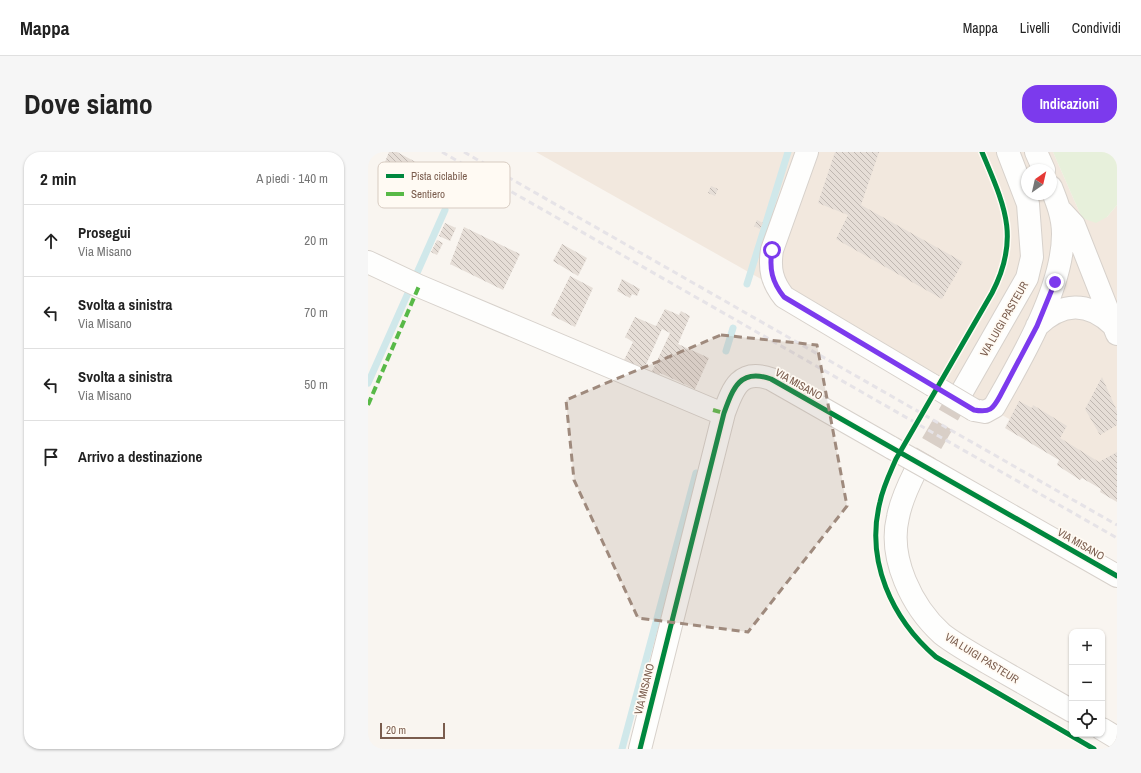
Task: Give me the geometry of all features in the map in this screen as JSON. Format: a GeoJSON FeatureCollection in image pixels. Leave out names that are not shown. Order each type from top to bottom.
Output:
{"type":"FeatureCollection","features":[{"type":"Feature","properties":{"kind":"street"},"geometry":{"type":"LineString","coordinates":[[807,152],[772,250],[770,263],[772,276],[776,287],[784,297],[974,410],[985,412],[994,407],[1037,326],[1055,282],[1061,258],[1063,233],[1060,210],[1056,200]]}},
{"type":"Feature","properties":{"kind":"street","name":"VIA LUIGI PASTEUR"},"geometry":{"type":"LineString","coordinates":[[963,390],[1027,278],[1032,257],[1028,204],[1008,152]]}},
{"type":"Feature","properties":{"kind":"street"},"geometry":{"type":"LineString","coordinates":[[1036,152],[1041,164]]}},
{"type":"Feature","properties":{"kind":"street"},"geometry":{"type":"LineString","coordinates":[[1060,210],[1074,225],[1115,330]]}},
{"type":"Feature","properties":{"kind":"street"},"geometry":{"type":"LineString","coordinates":[[368,262],[413,283],[713,410]]}},
{"type":"Feature","properties":{"kind":"street"},"geometry":{"type":"LineString","coordinates":[[1037,326],[1048,316],[1061,309],[1075,307],[1090,309],[1103,315],[1115,330]]}},
{"type":"Feature","properties":{"kind":"street","name":"VIA MISANO"},"geometry":{"type":"LineString","coordinates":[[640,749],[724,413],[733,388],[746,378],[762,376],[771,379],[892,448],[924,472],[1117,576]]}},
{"type":"Feature","properties":{"kind":"street","name":"VIA LUIGI PASTEUR"},"geometry":{"type":"LineString","coordinates":[[924,472],[907,487],[897,517],[898,557],[902,574],[919,608],[935,627],[957,644],[1069,709]]}},
{"type":"Feature","properties":{"kind":"street"},"geometry":{"type":"LineString","coordinates":[[1105,731],[1117,738]]}},
{"type":"Feature","properties":{"kind":"highlighted area"},"geometry":{"type":"Polygon","coordinates":[[[721,335],[817,345],[847,506],[748,632],[638,618],[574,480],[566,400],[721,335]]]}},
{"type":"Feature","properties":{"kind":"shaded area"},"geometry":{"type":"Polygon","coordinates":[[[536,152],[1053,152],[1082,218],[1107,217],[1117,205],[1117,480],[536,152]]]}},
{"type":"Feature","properties":{"kind":"green space"},"geometry":{"type":"Polygon","coordinates":[[[1053,152],[1117,152],[1117,205],[1107,217],[1096,223],[1082,218],[1053,152]]]}},
{"type":"Feature","properties":{"kind":"building"},"geometry":{"type":"Polygon","coordinates":[[[389,152],[397,152],[416,162],[385,162],[389,152]]]}},
{"type":"Feature","properties":{"kind":"building"},"geometry":{"type":"Polygon","coordinates":[[[835,152],[879,152],[861,205],[963,262],[942,299],[836,239],[848,215],[818,203],[835,152]]]}},
{"type":"Feature","properties":{"kind":"building"},"geometry":{"type":"Polygon","coordinates":[[[711,186],[718,189],[715,196],[708,193],[711,186]]]}},
{"type":"Feature","properties":{"kind":"building"},"geometry":{"type":"Polygon","coordinates":[[[757,220],[763,223],[760,229],[754,226],[757,220]]]}},
{"type":"Feature","properties":{"kind":"building"},"geometry":{"type":"Polygon","coordinates":[[[445,223],[456,228],[450,241],[439,236],[445,223]]]}},
{"type":"Feature","properties":{"kind":"building"},"geometry":{"type":"Polygon","coordinates":[[[464,227],[520,254],[503,290],[450,264],[464,227]]]}},
{"type":"Feature","properties":{"kind":"building"},"geometry":{"type":"Polygon","coordinates":[[[437,240],[443,243],[437,255],[431,252],[437,240]]]}},
{"type":"Feature","properties":{"kind":"building"},"geometry":{"type":"Polygon","coordinates":[[[562,244],[587,258],[578,276],[553,261],[562,244]]]}},
{"type":"Feature","properties":{"kind":"building"},"geometry":{"type":"Polygon","coordinates":[[[570,276],[593,288],[575,327],[551,315],[570,276]]]}},
{"type":"Feature","properties":{"kind":"building"},"geometry":{"type":"Polygon","coordinates":[[[622,279],[640,289],[637,296],[632,294],[630,298],[617,291],[622,279]]]}},
{"type":"Feature","properties":{"kind":"building"},"geometry":{"type":"Polygon","coordinates":[[[665,309],[679,315],[681,311],[690,316],[678,344],[709,358],[695,389],[660,373],[657,382],[648,380],[670,333],[662,329],[644,369],[624,360],[633,342],[625,337],[635,317],[656,326],[665,309]]]}},
{"type":"Feature","properties":{"kind":"building"},"geometry":{"type":"Polygon","coordinates":[[[1102,377],[1117,411],[1117,425],[1100,435],[1085,409],[1102,377]]]}},
{"type":"Feature","properties":{"kind":"building"},"geometry":{"type":"Polygon","coordinates":[[[1019,401],[1032,408],[1033,405],[1067,426],[1060,438],[1099,462],[1117,452],[1117,502],[1100,492],[1101,489],[1082,478],[1080,480],[1057,465],[1059,460],[1005,428],[1019,401]]]}},
{"type":"Feature","properties":{"kind":"waterway"},"geometry":{"type":"LineString","coordinates":[[747,284],[788,152]]}},
{"type":"Feature","properties":{"kind":"waterway"},"geometry":{"type":"LineString","coordinates":[[368,383],[445,210]]}},
{"type":"Feature","properties":{"kind":"waterway"},"geometry":{"type":"LineString","coordinates":[[726,351],[733,328]]}},
{"type":"Feature","properties":{"kind":"waterway"},"geometry":{"type":"LineString","coordinates":[[622,749],[696,473]]}},
{"type":"Feature","properties":{"kind":"tunnel"},"geometry":{"type":"LineString","coordinates":[[915,472],[963,390]]}},
{"type":"Feature","properties":{"kind":"railway"},"geometry":{"type":"LineString","coordinates":[[442,152],[459,162]]}},
{"type":"Feature","properties":{"kind":"railway"},"geometry":{"type":"LineString","coordinates":[[464,152],[482,162]]}},
{"type":"Feature","properties":{"kind":"railway"},"geometry":{"type":"LineString","coordinates":[[510,178],[1117,525]]}},
{"type":"Feature","properties":{"kind":"railway"},"geometry":{"type":"LineString","coordinates":[[510,191],[1117,538]]}},
{"type":"Feature","properties":{"kind":"marked path"},"geometry":{"type":"LineString","coordinates":[[368,405],[419,286]]}},
{"type":"Feature","properties":{"kind":"marked path"},"geometry":{"type":"LineString","coordinates":[[713,410],[724,413]]}},
{"type":"Feature","properties":{"kind":"cycle path"},"geometry":{"type":"LineString","coordinates":[[982,152],[997,189],[1006,221],[1006,255],[1001,273],[992,293],[896,459],[881,496],[876,524],[876,546],[886,587],[895,607],[920,642],[936,657],[1094,749]]}},
{"type":"Feature","properties":{"kind":"cycle path"},"geometry":{"type":"LineString","coordinates":[[640,749],[724,413],[735,388],[739,382],[745,378],[760,376],[771,379],[1117,576]]}},
{"type":"Feature","properties":{"kind":"route"},"geometry":{"type":"LineString","coordinates":[[772,250],[770,263],[772,276],[776,287],[784,297],[974,410],[985,412],[994,407],[1000,396],[1037,326],[1055,282]]}}]}
